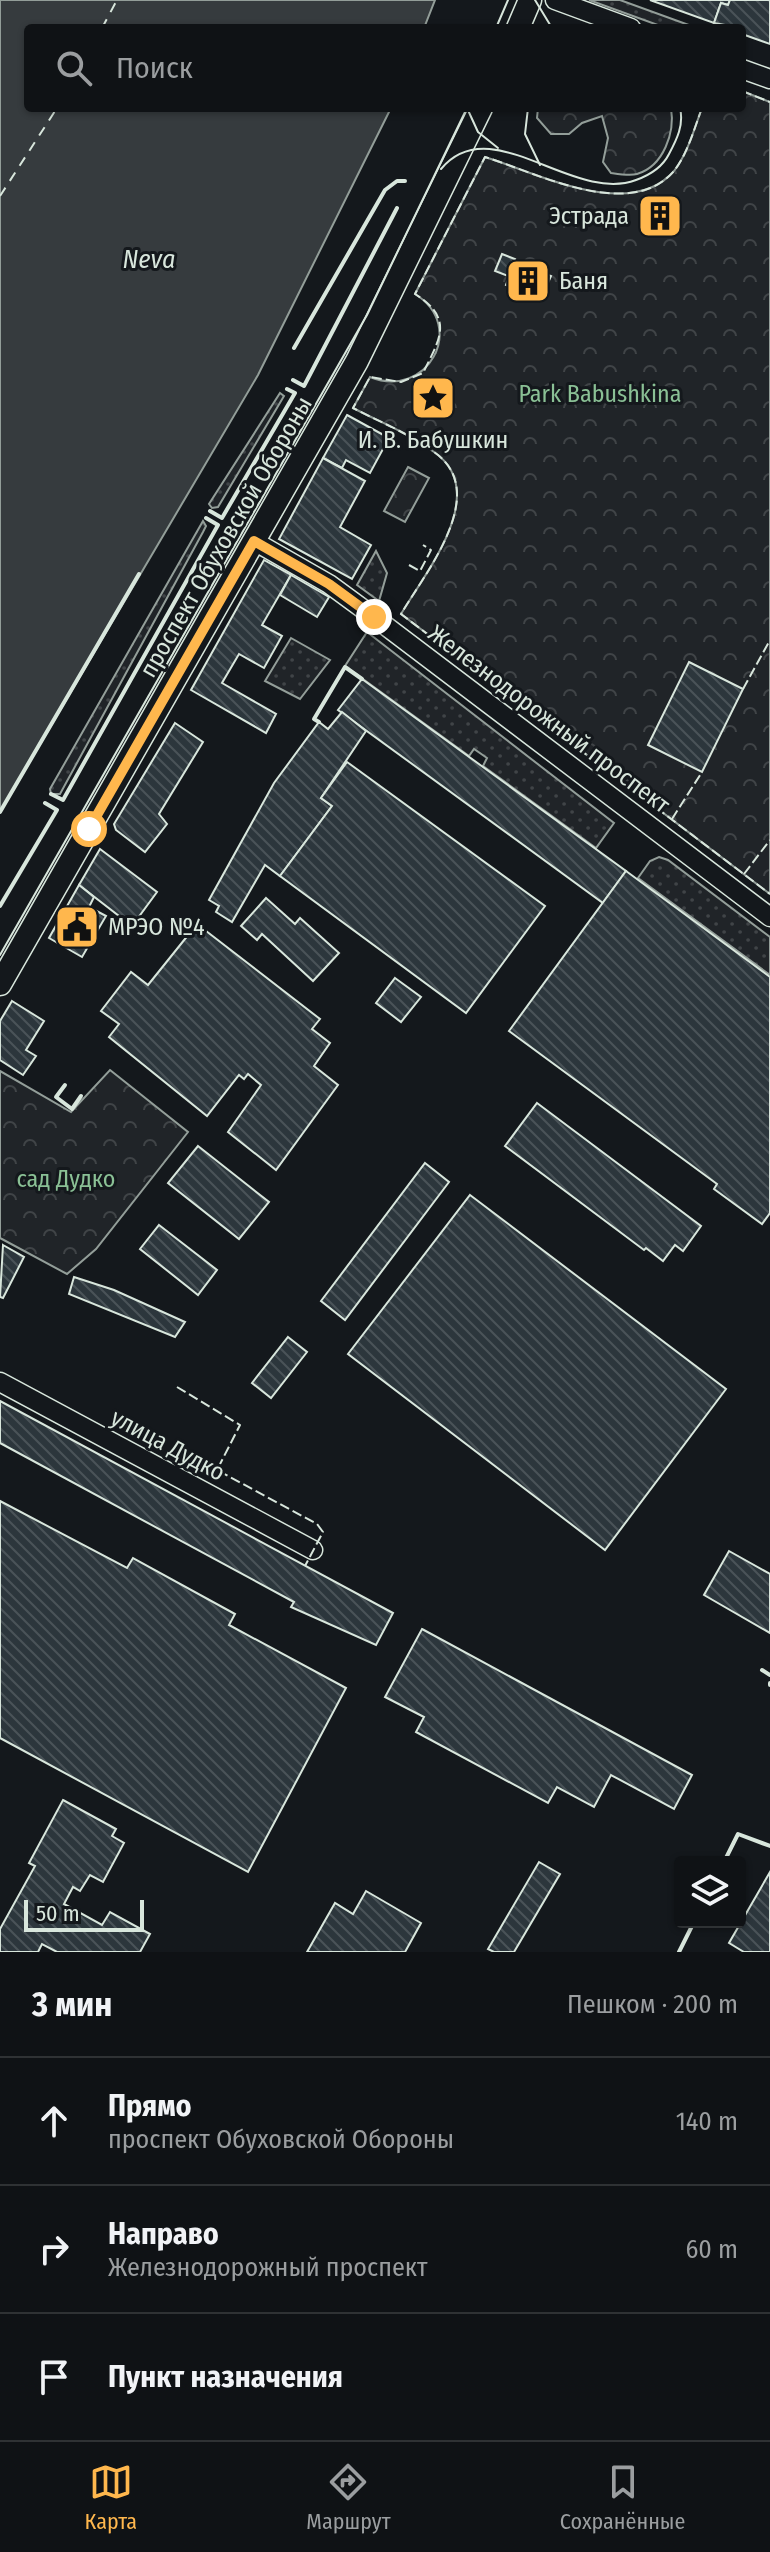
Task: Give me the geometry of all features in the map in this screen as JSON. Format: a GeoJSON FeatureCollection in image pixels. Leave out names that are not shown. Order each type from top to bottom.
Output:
{"type":"FeatureCollection","features":[{"type":"Feature","properties":{"kind":"main road"},"geometry":{"type":"LineString","coordinates":[[520,24],[530,0]]}},
{"type":"Feature","properties":{"kind":"main road","name":"проспект Обуховской Обороны"},"geometry":{"type":"LineString","coordinates":[[0,984],[376,325],[479,112]]}},
{"type":"Feature","properties":{"kind":"street"},"geometry":{"type":"LineString","coordinates":[[555,0],[620,24]]}},
{"type":"Feature","properties":{"kind":"street"},"geometry":{"type":"LineString","coordinates":[[746,70],[770,79]]}},
{"type":"Feature","properties":{"kind":"street","name":"Железнодорожный проспект"},"geometry":{"type":"LineString","coordinates":[[254,541],[329,584],[770,917]]}},
{"type":"Feature","properties":{"kind":"street","name":"улица Дудко"},"geometry":{"type":"LineString","coordinates":[[0,1382],[313,1550]]}},
{"type":"Feature","properties":{"kind":"green space"},"geometry":{"type":"Polygon","coordinates":[[[589,0],[620,0],[686,24],[655,24],[589,0]]]}},
{"type":"Feature","properties":{"kind":"green space","name":"Park Babushkina"},"geometry":{"type":"Polygon","coordinates":[[[746,93],[770,102],[770,894],[401,614],[448,533],[457,488],[450,469],[434,452],[353,408],[370,377],[390,381],[409,378],[423,370],[434,356],[439,341],[438,324],[431,308],[415,294],[485,157],[582,189],[633,193],[655,186],[674,171],[687,149],[701,112],[746,112],[746,93]]]}},
{"type":"Feature","properties":{"kind":"green space"},"geometry":{"type":"Polygon","coordinates":[[[538,112],[671,112],[672,117],[669,137],[661,156],[646,170],[628,175],[611,173],[603,162],[608,138],[602,116],[582,123],[569,134],[551,134],[537,118],[538,112]]]}},
{"type":"Feature","properties":{"kind":"green space"},"geometry":{"type":"Polygon","coordinates":[[[280,393],[284,396],[218,507],[212,508],[209,504],[280,393]]]}},
{"type":"Feature","properties":{"kind":"green space"},"geometry":{"type":"Polygon","coordinates":[[[408,467],[429,478],[405,522],[384,511],[408,467]]]}},
{"type":"Feature","properties":{"kind":"green space"},"geometry":{"type":"Polygon","coordinates":[[[203,521],[206,526],[203,532],[60,794],[51,794],[50,789],[203,521]]]}},
{"type":"Feature","properties":{"kind":"green space"},"geometry":{"type":"Polygon","coordinates":[[[376,551],[387,573],[379,601],[357,585],[376,551]]]}},
{"type":"Feature","properties":{"kind":"green space"},"geometry":{"type":"Polygon","coordinates":[[[367,632],[614,823],[596,848],[483,766],[487,758],[474,749],[469,756],[345,666],[367,632]]]}},
{"type":"Feature","properties":{"kind":"green space"},"geometry":{"type":"Polygon","coordinates":[[[291,638],[330,660],[300,699],[265,681],[291,638]]]}},
{"type":"Feature","properties":{"kind":"green space"},"geometry":{"type":"Polygon","coordinates":[[[659,857],[668,860],[770,937],[770,975],[638,878],[650,861],[659,857]]]}},
{"type":"Feature","properties":{"kind":"green space","name":"сад Дудко"},"geometry":{"type":"Polygon","coordinates":[[[110,1070],[188,1132],[96,1249],[67,1274],[0,1238],[0,1071],[71,1112],[110,1070]]]}},
{"type":"Feature","properties":{"kind":"water","name":"Neva"},"geometry":{"type":"Polygon","coordinates":[[[0,0],[435,0],[426,24],[24,24],[24,112],[389,112],[258,375],[0,812],[0,0]]]}},
{"type":"Feature","properties":{"kind":"building"},"geometry":{"type":"Polygon","coordinates":[[[650,0],[730,0],[728,5],[721,3],[714,23],[650,0]]]}},
{"type":"Feature","properties":{"kind":"building"},"geometry":{"type":"Polygon","coordinates":[[[730,0],[770,0],[770,44],[746,35],[746,24],[714,23],[721,3],[728,5],[730,0]]]}},
{"type":"Feature","properties":{"kind":"building","name":"Эстрада"},"geometry":{"type":"Polygon","coordinates":[[[654,203],[675,213],[670,231],[643,219],[654,203]]]}},
{"type":"Feature","properties":{"kind":"building"},"geometry":{"type":"Polygon","coordinates":[[[502,254],[515,259],[508,276],[495,271],[502,254]]]}},
{"type":"Feature","properties":{"kind":"building","name":"Баня"},"geometry":{"type":"Polygon","coordinates":[[[515,262],[551,276],[541,299],[506,285],[515,262]]]}},
{"type":"Feature","properties":{"kind":"building"},"geometry":{"type":"Polygon","coordinates":[[[347,415],[389,438],[370,473],[346,460],[342,468],[323,458],[347,415]]]}},
{"type":"Feature","properties":{"kind":"building"},"geometry":{"type":"Polygon","coordinates":[[[323,458],[365,481],[340,527],[371,545],[352,579],[279,539],[323,458]]]}},
{"type":"Feature","properties":{"kind":"building"},"geometry":{"type":"Polygon","coordinates":[[[264,560],[291,575],[262,625],[282,636],[264,668],[239,654],[222,683],[276,714],[266,733],[191,690],[264,560]]]}},
{"type":"Feature","properties":{"kind":"building"},"geometry":{"type":"Polygon","coordinates":[[[291,575],[329,597],[317,617],[280,595],[291,575]]]}},
{"type":"Feature","properties":{"kind":"building"},"geometry":{"type":"Polygon","coordinates":[[[689,662],[743,689],[702,772],[648,745],[689,662]]]}},
{"type":"Feature","properties":{"kind":"building"},"geometry":{"type":"Polygon","coordinates":[[[362,679],[626,871],[603,903],[338,710],[362,679]]]}},
{"type":"Feature","properties":{"kind":"building"},"geometry":{"type":"Polygon","coordinates":[[[342,712],[366,731],[321,798],[332,806],[280,876],[265,865],[232,922],[216,912],[219,906],[209,900],[274,783],[319,722],[328,729],[342,712]]]}},
{"type":"Feature","properties":{"kind":"building"},"geometry":{"type":"Polygon","coordinates":[[[175,723],[203,742],[159,814],[167,824],[145,852],[116,830],[114,824],[175,723]]]}},
{"type":"Feature","properties":{"kind":"building"},"geometry":{"type":"Polygon","coordinates":[[[347,762],[545,906],[466,1013],[280,876],[332,806],[321,798],[347,762]]]}},
{"type":"Feature","properties":{"kind":"building"},"geometry":{"type":"Polygon","coordinates":[[[100,849],[157,892],[132,926],[79,885],[100,849]]]}},
{"type":"Feature","properties":{"kind":"building"},"geometry":{"type":"Polygon","coordinates":[[[626,871],[770,977],[770,1213],[762,1224],[714,1189],[717,1184],[509,1031],[626,871]]]}},
{"type":"Feature","properties":{"kind":"building","name":"МРЭО №4"},"geometry":{"type":"Polygon","coordinates":[[[79,885],[94,897],[89,907],[106,916],[82,957],[49,938],[79,885]]]}},
{"type":"Feature","properties":{"kind":"building"},"geometry":{"type":"Polygon","coordinates":[[[266,898],[295,924],[300,918],[339,953],[313,981],[262,934],[257,940],[241,926],[266,898]]]}},
{"type":"Feature","properties":{"kind":"building"},"geometry":{"type":"Polygon","coordinates":[[[197,924],[320,1019],[312,1029],[330,1043],[314,1066],[338,1085],[276,1170],[228,1132],[261,1085],[248,1074],[244,1079],[239,1075],[207,1116],[109,1037],[119,1024],[101,1011],[131,972],[148,985],[197,924]]]}},
{"type":"Feature","properties":{"kind":"building"},"geometry":{"type":"Polygon","coordinates":[[[395,978],[421,997],[401,1022],[376,1003],[395,978]]]}},
{"type":"Feature","properties":{"kind":"building"},"geometry":{"type":"Polygon","coordinates":[[[12,1001],[44,1021],[26,1050],[36,1056],[23,1075],[0,1060],[0,1021],[12,1001]]]}},
{"type":"Feature","properties":{"kind":"building"},"geometry":{"type":"Polygon","coordinates":[[[537,1103],[701,1226],[683,1251],[675,1245],[663,1261],[646,1248],[644,1250],[505,1146],[537,1103]]]}},
{"type":"Feature","properties":{"kind":"building"},"geometry":{"type":"Polygon","coordinates":[[[198,1146],[269,1202],[239,1239],[168,1183],[198,1146]]]}},
{"type":"Feature","properties":{"kind":"building"},"geometry":{"type":"Polygon","coordinates":[[[425,1163],[449,1182],[345,1320],[321,1301],[425,1163]]]}},
{"type":"Feature","properties":{"kind":"building"},"geometry":{"type":"Polygon","coordinates":[[[470,1195],[726,1389],[605,1550],[348,1354],[470,1195]]]}},
{"type":"Feature","properties":{"kind":"building"},"geometry":{"type":"Polygon","coordinates":[[[159,1225],[217,1270],[198,1295],[140,1249],[159,1225]]]}},
{"type":"Feature","properties":{"kind":"building"},"geometry":{"type":"Polygon","coordinates":[[[3,1245],[24,1257],[3,1298],[0,1297],[3,1245]]]}},
{"type":"Feature","properties":{"kind":"building"},"geometry":{"type":"Polygon","coordinates":[[[74,1277],[114,1290],[185,1322],[175,1337],[69,1294],[74,1277]]]}},
{"type":"Feature","properties":{"kind":"building"},"geometry":{"type":"Polygon","coordinates":[[[288,1337],[307,1352],[271,1398],[252,1383],[288,1337]]]}},
{"type":"Feature","properties":{"kind":"building"},"geometry":{"type":"Polygon","coordinates":[[[0,1401],[393,1613],[376,1645],[291,1607],[294,1602],[0,1443],[0,1401]]]}},
{"type":"Feature","properties":{"kind":"building"},"geometry":{"type":"Polygon","coordinates":[[[0,1501],[127,1568],[133,1558],[235,1614],[229,1625],[346,1688],[248,1872],[0,1738],[0,1501]]]}},
{"type":"Feature","properties":{"kind":"building"},"geometry":{"type":"Polygon","coordinates":[[[729,1551],[770,1574],[770,1633],[704,1595],[729,1551]]]}},
{"type":"Feature","properties":{"kind":"building"},"geometry":{"type":"Polygon","coordinates":[[[422,1629],[692,1775],[674,1809],[611,1775],[594,1807],[557,1787],[548,1803],[416,1732],[424,1717],[385,1697],[422,1629]]]}},
{"type":"Feature","properties":{"kind":"building"},"geometry":{"type":"Polygon","coordinates":[[[63,1800],[116,1829],[112,1836],[124,1843],[103,1882],[90,1875],[80,1891],[73,1887],[64,1904],[102,1925],[110,1912],[150,1934],[140,1952],[57,1952],[42,1944],[38,1952],[0,1952],[0,1929],[35,1866],[29,1863],[63,1800]]]}},
{"type":"Feature","properties":{"kind":"building"},"geometry":{"type":"Polygon","coordinates":[[[539,1862],[560,1874],[514,1952],[488,1949],[539,1862]]]}},
{"type":"Feature","properties":{"kind":"building"},"geometry":{"type":"Polygon","coordinates":[[[770,1872],[770,1952],[744,1952],[729,1943],[738,1928],[746,1928],[746,1914],[770,1872]]]}},
{"type":"Feature","properties":{"kind":"building"},"geometry":{"type":"Polygon","coordinates":[[[366,1891],[421,1923],[405,1952],[307,1952],[335,1903],[353,1914],[366,1891]]]}},
{"type":"Feature","properties":{"kind":"ferry route"},"geometry":{"type":"LineString","coordinates":[[104,24],[117,0]]}},
{"type":"Feature","properties":{"kind":"ferry route"},"geometry":{"type":"LineString","coordinates":[[0,196],[54,112]]}},
{"type":"Feature","properties":{"kind":"tram line"},"geometry":{"type":"LineString","coordinates":[[498,24],[508,0]]}},
{"type":"Feature","properties":{"kind":"tram line"},"geometry":{"type":"LineString","coordinates":[[535,0],[550,24]]}},
{"type":"Feature","properties":{"kind":"tram line"},"geometry":{"type":"LineString","coordinates":[[0,955],[367,315],[465,112]]}},
{"type":"Feature","properties":{"kind":"tram line"},"geometry":{"type":"LineString","coordinates":[[469,112],[478,132],[498,148]]}},
{"type":"Feature","properties":{"kind":"tram line"},"geometry":{"type":"LineString","coordinates":[[528,112],[525,134],[540,165]]}},
{"type":"Feature","properties":{"kind":"tram line"},"geometry":{"type":"LineString","coordinates":[[441,169],[461,153],[484,149],[508,152],[586,180],[612,184],[636,180],[655,170],[666,159],[679,132],[680,112]]}},
{"type":"Feature","properties":{"kind":"fence"},"geometry":{"type":"LineString","coordinates":[[746,93],[770,102]]}},
{"type":"Feature","properties":{"kind":"fence"},"geometry":{"type":"LineString","coordinates":[[701,112],[687,149],[674,171],[655,186],[633,193],[582,189],[485,157],[415,294],[435,312],[440,330],[423,373],[401,382],[370,377],[353,408],[434,452],[450,469],[457,488],[448,533],[401,614],[770,894]]}},
{"type":"Feature","properties":{"kind":"fence"},"geometry":{"type":"LineString","coordinates":[[409,565],[420,571],[431,550],[423,545]]}},
{"type":"Feature","properties":{"kind":"fence"},"geometry":{"type":"LineString","coordinates":[[743,689],[770,640]]}},
{"type":"Feature","properties":{"kind":"fence"},"geometry":{"type":"LineString","coordinates":[[672,819],[702,772]]}},
{"type":"Feature","properties":{"kind":"fence"},"geometry":{"type":"LineString","coordinates":[[744,874],[770,840]]}},
{"type":"Feature","properties":{"kind":"fence"},"geometry":{"type":"LineString","coordinates":[[177,1387],[240,1425],[217,1470],[317,1524],[323,1532],[305,1566]]}},
{"type":"Feature","properties":{"kind":"wall"},"geometry":{"type":"LineString","coordinates":[[294,348],[385,190],[397,181],[405,181]]}},
{"type":"Feature","properties":{"kind":"wall"},"geometry":{"type":"LineString","coordinates":[[293,380],[304,386],[397,208]]}},
{"type":"Feature","properties":{"kind":"wall"},"geometry":{"type":"LineString","coordinates":[[210,511],[222,518],[295,393],[287,389]]}},
{"type":"Feature","properties":{"kind":"wall"},"geometry":{"type":"LineString","coordinates":[[51,794],[63,800],[218,525],[206,518]]}},
{"type":"Feature","properties":{"kind":"wall"},"geometry":{"type":"LineString","coordinates":[[0,812],[139,574]]}},
{"type":"Feature","properties":{"kind":"wall"},"geometry":{"type":"LineString","coordinates":[[319,722],[314,719],[345,667],[362,679]]}},
{"type":"Feature","properties":{"kind":"wall"},"geometry":{"type":"LineString","coordinates":[[0,906],[57,810],[45,803]]}},
{"type":"Feature","properties":{"kind":"wall"},"geometry":{"type":"LineString","coordinates":[[65,1085],[56,1097],[72,1109],[81,1096]]}},
{"type":"Feature","properties":{"kind":"wall"},"geometry":{"type":"LineString","coordinates":[[762,1670],[770,1675]]}},
{"type":"Feature","properties":{"kind":"wall"},"geometry":{"type":"LineString","coordinates":[[727,1856],[738,1834],[770,1846]]}},
{"type":"Feature","properties":{"kind":"wall"},"geometry":{"type":"LineString","coordinates":[[679,1952],[691,1928]]}},
{"type":"Feature","properties":{"kind":"place","name":"Эстрада"},"geometry":{"type":"Point","coordinates":[660,216]}},
{"type":"Feature","properties":{"kind":"place","name":"Баня"},"geometry":{"type":"Point","coordinates":[528,281]}},
{"type":"Feature","properties":{"kind":"place","name":"И. В. Бабушкин"},"geometry":{"type":"Point","coordinates":[433,398]}},
{"type":"Feature","properties":{"kind":"place","name":"МРЭО №4"},"geometry":{"type":"Point","coordinates":[77,927]}},
{"type":"Feature","properties":{"kind":"route"},"geometry":{"type":"LineString","coordinates":[[89,829],[254,541],[329,584],[374,617]]}}]}
